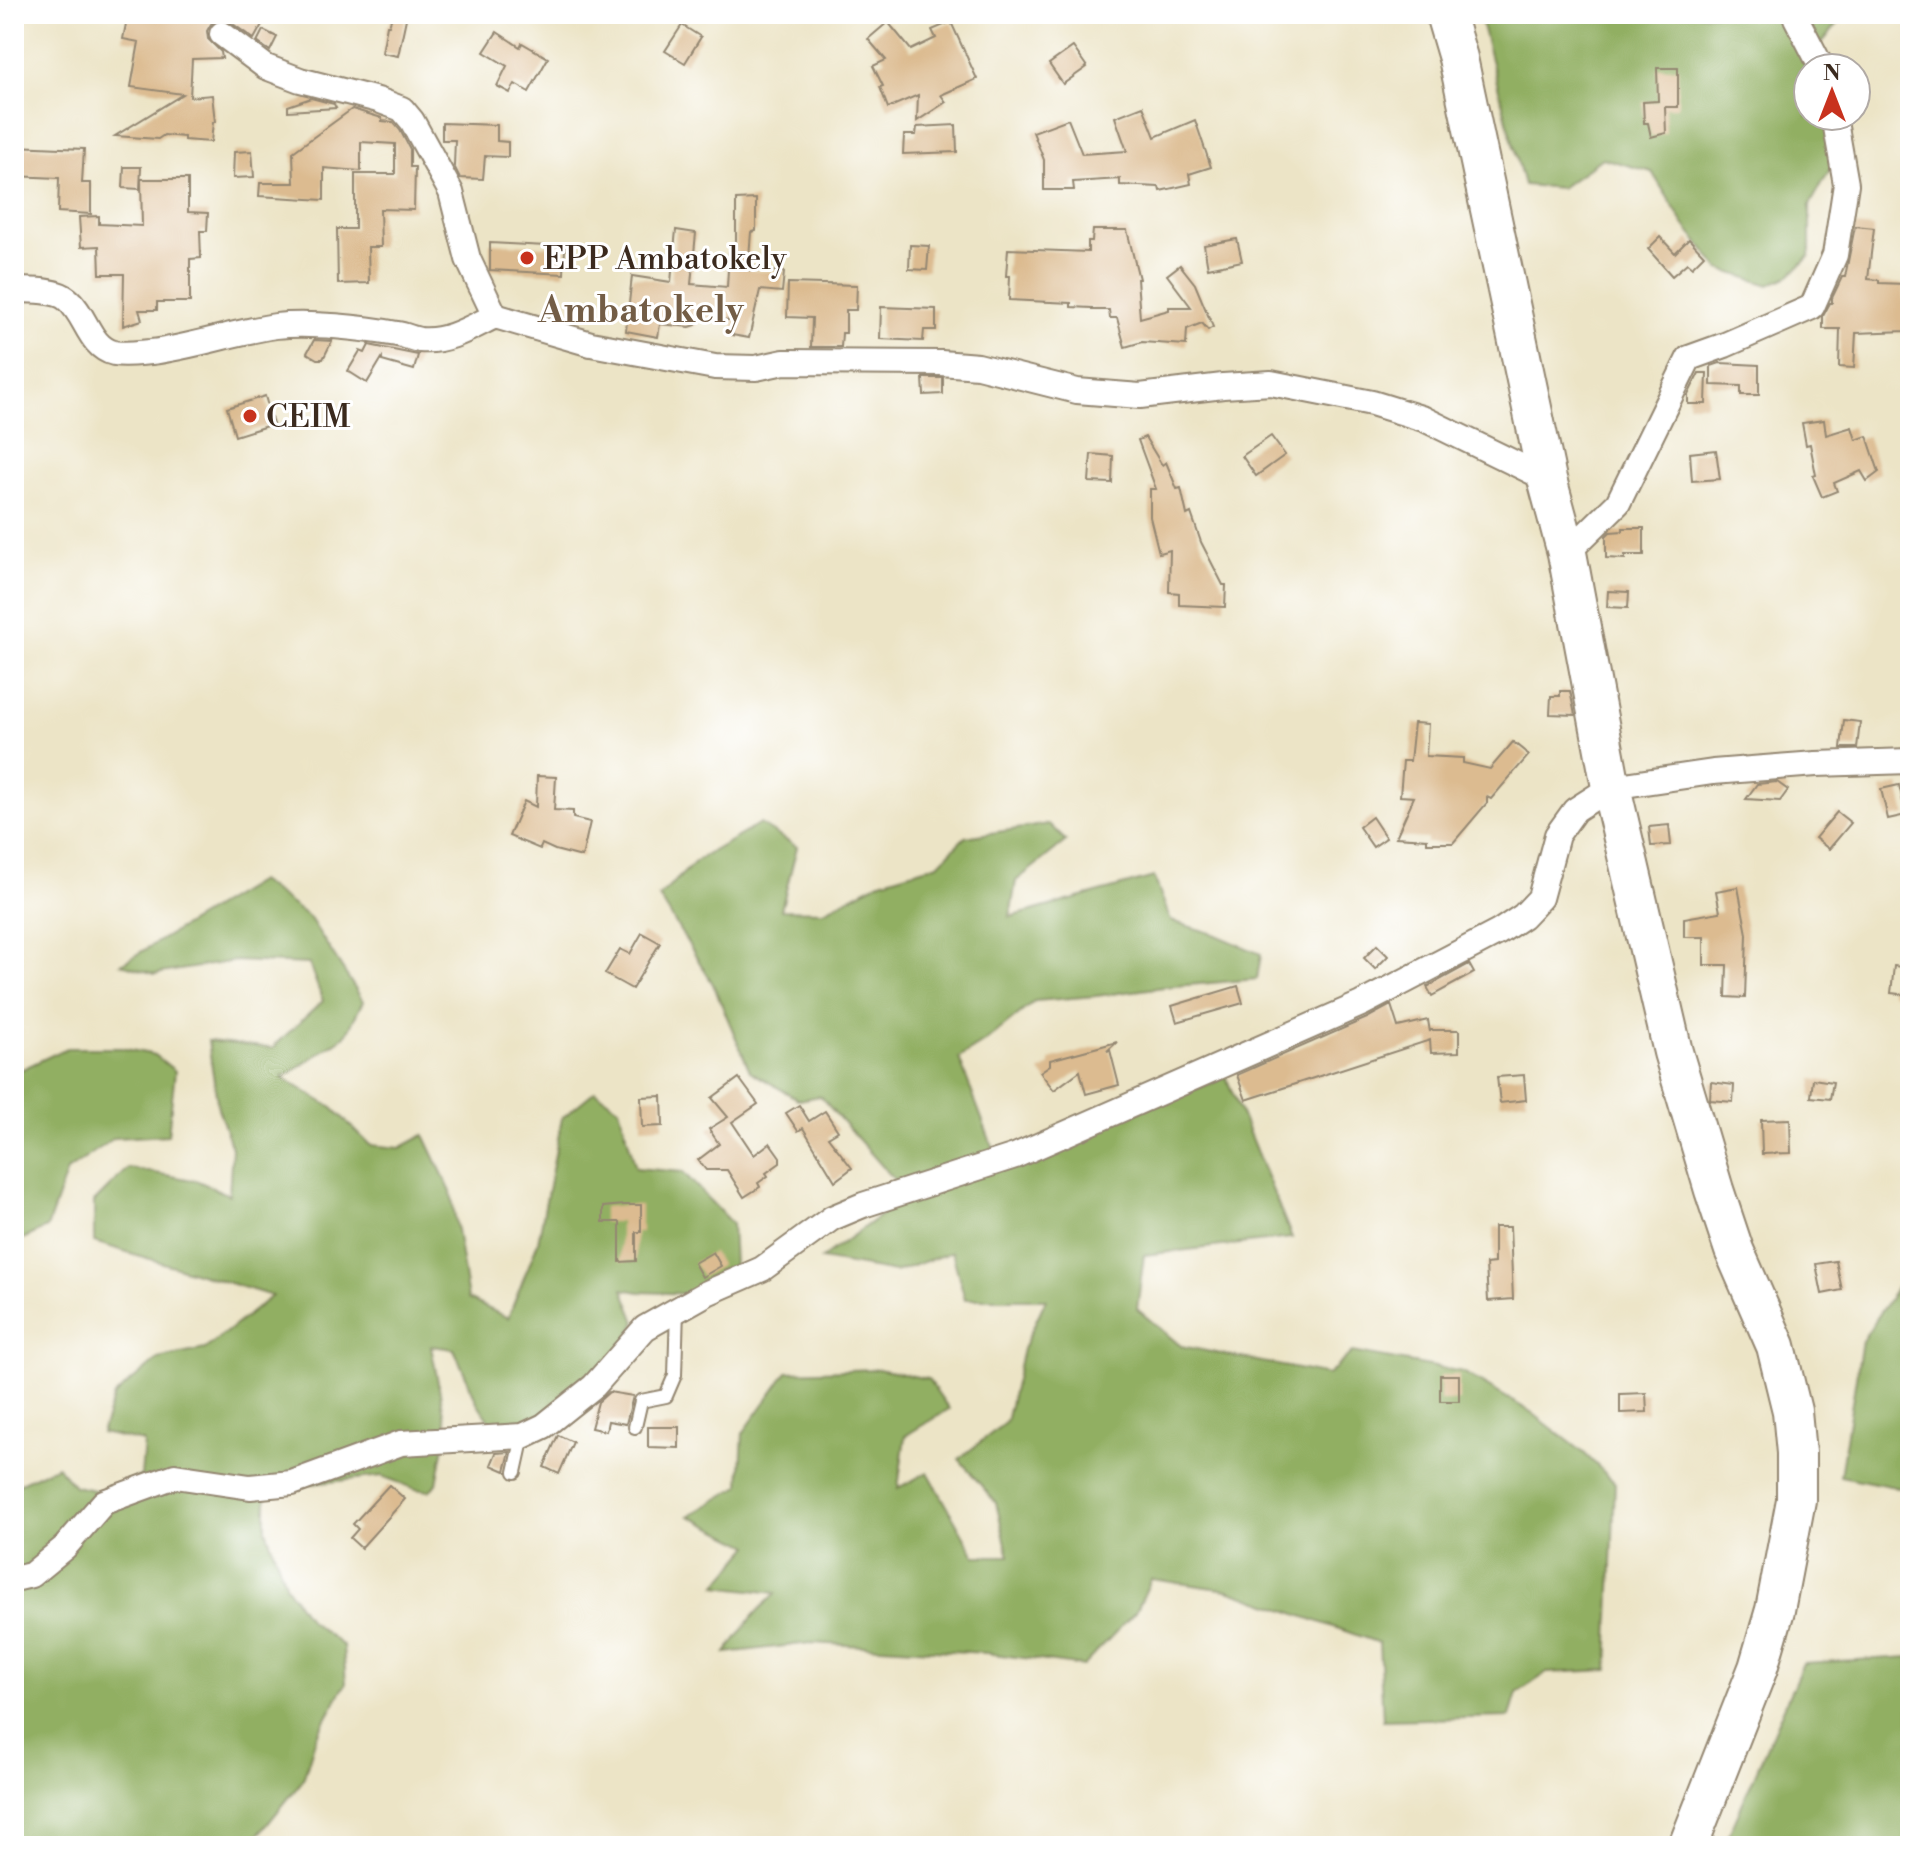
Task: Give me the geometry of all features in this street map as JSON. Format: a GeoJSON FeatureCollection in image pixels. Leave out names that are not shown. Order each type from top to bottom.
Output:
{"type":"FeatureCollection","features":[{"type":"Feature","properties":{"kind":"main road"},"geometry":{"type":"LineString","coordinates":[[1445,14],[1461,73],[1547,479],[1567,553],[1611,787],[1673,1052],[1734,1250],[1776,1346],[1792,1411],[1796,1500],[1775,1610],[1758,1668],[1688,1846]]}},
{"type":"Feature","properties":{"kind":"street"},"geometry":{"type":"LineString","coordinates":[[1796,14],[1814,52]]}},
{"type":"Feature","properties":{"kind":"street"},"geometry":{"type":"LineString","coordinates":[[222,34],[266,67],[402,109],[412,121],[451,192],[468,259],[495,316]]}},
{"type":"Feature","properties":{"kind":"street"},"geometry":{"type":"LineString","coordinates":[[1567,553],[1618,503],[1689,358],[1812,307],[1835,255],[1846,184],[1837,132]]}},
{"type":"Feature","properties":{"kind":"street"},"geometry":{"type":"LineString","coordinates":[[14,290],[65,297],[93,338],[103,347],[111,352],[130,354],[173,349],[281,326],[334,327],[398,334],[422,340],[454,336],[495,316],[591,344],[715,367],[756,368],[784,362],[941,363],[978,366],[1077,391],[1140,396],[1271,383],[1372,403],[1424,419],[1547,479]]}},
{"type":"Feature","properties":{"kind":"street"},"geometry":{"type":"LineString","coordinates":[[14,1579],[31,1575],[65,1547],[104,1502],[175,1476],[250,1487],[292,1483],[401,1443],[523,1436],[544,1426],[594,1386],[645,1328],[707,1293],[762,1269],[832,1218],[1029,1150],[1361,1004],[1499,932],[1523,916],[1540,898],[1557,835],[1575,810],[1611,787],[1713,772],[1910,761]]}},
{"type":"Feature","properties":{"kind":"lane"},"geometry":{"type":"LineString","coordinates":[[635,1427],[641,1401],[666,1396],[675,1375],[677,1309]]}},
{"type":"Feature","properties":{"kind":"lane"},"geometry":{"type":"LineString","coordinates":[[515,1472],[523,1436]]}},
{"type":"Feature","properties":{"kind":"green space"},"geometry":{"type":"Polygon","coordinates":[[[1479,14],[1846,14],[1820,45],[1822,52],[1792,52],[1792,132],[1841,132],[1849,170],[1830,169],[1810,205],[1810,256],[1789,276],[1769,285],[1719,269],[1684,224],[1652,172],[1602,158],[1561,188],[1524,185],[1479,14]]]}},
{"type":"Feature","properties":{"kind":"green space"},"geometry":{"type":"Polygon","coordinates":[[[760,824],[797,847],[781,910],[824,911],[881,881],[938,864],[965,837],[1049,824],[1066,841],[1016,881],[1010,917],[1154,877],[1171,921],[1214,934],[1261,954],[1257,979],[1035,1001],[986,1041],[959,1058],[999,1164],[1226,1077],[1292,1238],[1144,1255],[1137,1309],[1181,1346],[1328,1375],[1352,1352],[1463,1372],[1531,1412],[1584,1453],[1615,1483],[1608,1670],[1547,1673],[1517,1693],[1510,1717],[1383,1720],[1379,1643],[1228,1590],[1151,1579],[1137,1610],[1083,1666],[986,1653],[811,1643],[726,1653],[753,1616],[776,1593],[716,1586],[750,1546],[689,1516],[740,1486],[743,1433],[787,1372],[878,1369],[928,1379],[949,1409],[905,1436],[898,1488],[928,1472],[975,1556],[1009,1556],[996,1503],[959,1459],[1006,1422],[1023,1349],[1046,1299],[965,1299],[952,1252],[895,1272],[821,1259],[908,1195],[820,1096],[799,1100],[750,1071],[713,984],[659,897],[696,861],[760,824]]]}},
{"type":"Feature","properties":{"kind":"green space"},"geometry":{"type":"Polygon","coordinates":[[[259,881],[309,917],[363,1001],[346,1035],[283,1078],[333,1108],[370,1145],[400,1148],[424,1135],[451,1192],[468,1299],[508,1318],[538,1242],[562,1118],[595,1091],[619,1108],[636,1168],[683,1172],[732,1224],[734,1265],[692,1294],[623,1289],[636,1322],[617,1361],[535,1422],[495,1430],[477,1402],[454,1349],[431,1346],[447,1429],[437,1484],[429,1491],[382,1476],[266,1489],[266,1529],[286,1586],[309,1620],[343,1646],[346,1683],[316,1737],[303,1780],[250,1846],[14,1846],[14,1486],[57,1466],[74,1486],[104,1492],[141,1476],[144,1442],[101,1433],[114,1396],[158,1359],[205,1349],[272,1296],[94,1242],[94,1202],[128,1168],[198,1181],[229,1195],[232,1148],[218,1108],[208,1041],[272,1048],[323,1001],[309,964],[235,961],[155,974],[121,964],[259,881]]]}},
{"type":"Feature","properties":{"kind":"green space"},"geometry":{"type":"Polygon","coordinates":[[[67,1048],[121,1048],[155,1055],[175,1071],[168,1135],[114,1138],[67,1171],[47,1228],[14,1243],[14,1073],[67,1048]]]}},
{"type":"Feature","properties":{"kind":"green space"},"geometry":{"type":"Polygon","coordinates":[[[1910,1267],[1910,1490],[1840,1476],[1862,1341],[1910,1267]]]}},
{"type":"Feature","properties":{"kind":"green space"},"geometry":{"type":"Polygon","coordinates":[[[1910,1657],[1910,1846],[1724,1846],[1803,1663],[1910,1657]]]}},
{"type":"Feature","properties":{"kind":"building"},"geometry":{"type":"Polygon","coordinates":[[[128,14],[251,14],[264,21],[254,39],[230,22],[223,19],[215,21],[207,31],[208,39],[221,52],[222,58],[192,59],[190,97],[212,95],[215,122],[211,142],[164,135],[158,139],[115,136],[183,94],[131,87],[139,42],[123,39],[128,14]]]}},
{"type":"Feature","properties":{"kind":"building"},"geometry":{"type":"Polygon","coordinates":[[[393,14],[407,14],[398,56],[382,53],[387,25],[393,14]]]}},
{"type":"Feature","properties":{"kind":"building"},"geometry":{"type":"Polygon","coordinates":[[[888,22],[911,50],[936,38],[932,30],[951,22],[977,79],[941,95],[946,102],[917,121],[918,95],[888,108],[880,87],[883,86],[873,66],[886,60],[868,39],[888,22]]]}},
{"type":"Feature","properties":{"kind":"building"},"geometry":{"type":"Polygon","coordinates":[[[682,25],[701,37],[685,63],[665,51],[682,25]]]}},
{"type":"Feature","properties":{"kind":"building"},"geometry":{"type":"Polygon","coordinates":[[[263,30],[277,37],[270,51],[257,42],[263,30]]]}},
{"type":"Feature","properties":{"kind":"building"},"geometry":{"type":"Polygon","coordinates":[[[497,32],[520,47],[522,43],[548,58],[529,92],[515,84],[510,93],[497,86],[507,66],[484,52],[497,32]]]}},
{"type":"Feature","properties":{"kind":"building"},"geometry":{"type":"Polygon","coordinates":[[[1073,47],[1087,67],[1063,84],[1049,64],[1073,47]]]}},
{"type":"Feature","properties":{"kind":"building"},"geometry":{"type":"Polygon","coordinates":[[[1657,68],[1678,68],[1678,107],[1665,107],[1666,133],[1651,137],[1648,123],[1644,123],[1643,102],[1658,101],[1657,68]]]}},
{"type":"Feature","properties":{"kind":"building"},"geometry":{"type":"Polygon","coordinates":[[[311,98],[334,104],[336,108],[288,111],[288,106],[311,98]]]}},
{"type":"Feature","properties":{"kind":"building"},"geometry":{"type":"Polygon","coordinates":[[[1143,106],[1155,137],[1195,120],[1211,167],[1189,174],[1191,184],[1160,191],[1159,187],[1120,185],[1120,179],[1073,182],[1074,190],[1044,190],[1044,160],[1033,132],[1068,119],[1082,154],[1127,151],[1115,117],[1143,106]]]}},
{"type":"Feature","properties":{"kind":"building"},"geometry":{"type":"Polygon","coordinates":[[[352,109],[393,122],[400,130],[410,149],[410,167],[415,167],[414,210],[380,209],[381,247],[368,247],[369,283],[338,284],[337,229],[355,229],[355,174],[395,174],[395,144],[361,142],[361,171],[324,168],[324,200],[259,196],[260,183],[294,183],[293,152],[352,109]]]}},
{"type":"Feature","properties":{"kind":"building"},"geometry":{"type":"Polygon","coordinates":[[[442,123],[497,125],[497,141],[508,142],[508,157],[485,156],[483,179],[460,178],[454,166],[455,140],[442,140],[442,123]]]}},
{"type":"Feature","properties":{"kind":"building"},"geometry":{"type":"Polygon","coordinates":[[[956,125],[957,152],[903,154],[904,135],[916,135],[917,127],[956,125]]]}},
{"type":"Feature","properties":{"kind":"building"},"geometry":{"type":"Polygon","coordinates":[[[14,146],[84,149],[82,183],[91,183],[91,214],[58,212],[59,178],[14,176],[14,146]]]}},
{"type":"Feature","properties":{"kind":"building"},"geometry":{"type":"Polygon","coordinates":[[[252,151],[254,177],[233,178],[234,152],[252,151]]]}},
{"type":"Feature","properties":{"kind":"building"},"geometry":{"type":"Polygon","coordinates":[[[124,167],[141,167],[140,189],[123,188],[124,167]]]}},
{"type":"Feature","properties":{"kind":"building"},"geometry":{"type":"Polygon","coordinates":[[[141,179],[188,179],[188,212],[208,213],[207,231],[200,231],[201,258],[190,259],[190,302],[157,302],[157,310],[139,310],[142,320],[123,326],[124,274],[100,274],[99,246],[81,247],[79,217],[99,216],[99,224],[142,226],[141,179]]]}},
{"type":"Feature","properties":{"kind":"building"},"geometry":{"type":"Polygon","coordinates":[[[756,199],[756,231],[751,232],[748,270],[784,272],[782,292],[760,290],[749,338],[732,335],[734,320],[698,319],[696,325],[690,327],[660,324],[658,337],[626,331],[632,276],[671,282],[676,230],[696,233],[691,284],[727,287],[729,252],[736,252],[736,200],[756,199]]]}},
{"type":"Feature","properties":{"kind":"building"},"geometry":{"type":"Polygon","coordinates":[[[1855,226],[1874,228],[1868,279],[1879,280],[1879,283],[1905,284],[1906,331],[1856,333],[1854,368],[1839,367],[1840,329],[1823,329],[1823,316],[1842,277],[1845,277],[1855,226]]]}},
{"type":"Feature","properties":{"kind":"building"},"geometry":{"type":"Polygon","coordinates":[[[1093,230],[1127,230],[1139,279],[1140,318],[1169,310],[1169,307],[1191,307],[1167,275],[1180,265],[1195,284],[1213,327],[1208,330],[1202,323],[1187,329],[1186,345],[1142,342],[1125,347],[1117,318],[1110,318],[1109,310],[1071,307],[1071,303],[1009,300],[1010,276],[1006,276],[1008,249],[1088,252],[1088,241],[1092,241],[1093,230]]]}},
{"type":"Feature","properties":{"kind":"building"},"geometry":{"type":"Polygon","coordinates":[[[1660,237],[1675,253],[1689,239],[1704,255],[1692,267],[1687,263],[1672,276],[1648,249],[1660,237]]]}},
{"type":"Feature","properties":{"kind":"building"},"geometry":{"type":"Polygon","coordinates":[[[1237,239],[1242,261],[1208,268],[1204,245],[1237,239]]]}},
{"type":"Feature","properties":{"kind":"building","name":"EPP Ambatokely"},"geometry":{"type":"Polygon","coordinates":[[[490,243],[565,247],[564,274],[490,270],[490,243]]]}},
{"type":"Feature","properties":{"kind":"building"},"geometry":{"type":"Polygon","coordinates":[[[910,245],[929,246],[927,270],[909,269],[910,245]]]}},
{"type":"Feature","properties":{"kind":"building"},"geometry":{"type":"Polygon","coordinates":[[[788,283],[857,285],[856,310],[846,310],[846,333],[842,333],[841,347],[811,347],[812,318],[787,317],[788,283]]]}},
{"type":"Feature","properties":{"kind":"building"},"geometry":{"type":"Polygon","coordinates":[[[881,307],[936,309],[936,330],[924,330],[923,341],[880,339],[881,307]]]}},
{"type":"Feature","properties":{"kind":"building"},"geometry":{"type":"Polygon","coordinates":[[[314,340],[332,341],[323,359],[307,353],[314,340]]]}},
{"type":"Feature","properties":{"kind":"building"},"geometry":{"type":"Polygon","coordinates":[[[369,345],[418,355],[414,370],[382,361],[382,358],[367,383],[348,371],[360,351],[365,353],[369,345]]]}},
{"type":"Feature","properties":{"kind":"building"},"geometry":{"type":"Polygon","coordinates":[[[1720,363],[1759,365],[1759,395],[1741,395],[1741,386],[1711,385],[1711,366],[1720,363]]]}},
{"type":"Feature","properties":{"kind":"building"},"geometry":{"type":"Polygon","coordinates":[[[1699,373],[1707,373],[1706,404],[1688,404],[1688,395],[1699,373]]]}},
{"type":"Feature","properties":{"kind":"building"},"geometry":{"type":"Polygon","coordinates":[[[923,378],[943,378],[943,394],[924,395],[923,378]]]}},
{"type":"Feature","properties":{"kind":"building","name":"CEIM"},"geometry":{"type":"Polygon","coordinates":[[[265,396],[273,424],[235,436],[227,408],[265,396]]]}},
{"type":"Feature","properties":{"kind":"building"},"geometry":{"type":"Polygon","coordinates":[[[1824,420],[1826,435],[1852,427],[1856,440],[1867,436],[1879,472],[1867,481],[1861,471],[1834,483],[1837,491],[1822,497],[1813,476],[1816,475],[1810,444],[1806,445],[1802,423],[1824,420]]]}},
{"type":"Feature","properties":{"kind":"building"},"geometry":{"type":"Polygon","coordinates":[[[1271,436],[1285,455],[1256,476],[1242,456],[1271,436]]]}},
{"type":"Feature","properties":{"kind":"building"},"geometry":{"type":"Polygon","coordinates":[[[1145,437],[1162,465],[1166,462],[1177,489],[1181,488],[1187,515],[1191,513],[1201,542],[1223,585],[1226,585],[1225,607],[1179,605],[1179,593],[1169,592],[1170,550],[1159,553],[1150,517],[1150,489],[1156,489],[1138,440],[1145,437]]]}},
{"type":"Feature","properties":{"kind":"building"},"geometry":{"type":"Polygon","coordinates":[[[1716,450],[1720,479],[1692,481],[1690,453],[1716,450]]]}},
{"type":"Feature","properties":{"kind":"building"},"geometry":{"type":"Polygon","coordinates":[[[1091,454],[1113,456],[1112,483],[1089,482],[1091,454]]]}},
{"type":"Feature","properties":{"kind":"building"},"geometry":{"type":"Polygon","coordinates":[[[1623,528],[1644,528],[1644,555],[1625,555],[1625,559],[1606,558],[1606,536],[1610,532],[1623,531],[1623,528]]]}},
{"type":"Feature","properties":{"kind":"building"},"geometry":{"type":"Polygon","coordinates":[[[1608,591],[1629,592],[1628,608],[1607,607],[1608,591]]]}},
{"type":"Feature","properties":{"kind":"building"},"geometry":{"type":"Polygon","coordinates":[[[1560,691],[1570,691],[1575,715],[1550,714],[1551,696],[1560,696],[1560,691]]]}},
{"type":"Feature","properties":{"kind":"building"},"geometry":{"type":"Polygon","coordinates":[[[1844,720],[1860,722],[1857,748],[1841,748],[1844,720]]]}},
{"type":"Feature","properties":{"kind":"building"},"geometry":{"type":"Polygon","coordinates":[[[1414,723],[1428,724],[1426,756],[1463,758],[1463,763],[1490,769],[1513,742],[1529,755],[1491,799],[1487,797],[1487,803],[1453,843],[1427,843],[1427,839],[1396,837],[1414,797],[1400,796],[1403,761],[1410,761],[1414,723]]]}},
{"type":"Feature","properties":{"kind":"building"},"geometry":{"type":"Polygon","coordinates":[[[537,776],[556,777],[554,810],[573,811],[573,818],[590,822],[582,857],[542,844],[540,849],[509,836],[524,801],[536,807],[537,776]]]}},
{"type":"Feature","properties":{"kind":"building"},"geometry":{"type":"Polygon","coordinates":[[[1777,782],[1788,790],[1780,801],[1746,799],[1757,784],[1777,782]]]}},
{"type":"Feature","properties":{"kind":"building"},"geometry":{"type":"Polygon","coordinates":[[[1899,785],[1906,815],[1888,819],[1881,789],[1899,785]]]}},
{"type":"Feature","properties":{"kind":"building"},"geometry":{"type":"Polygon","coordinates":[[[1837,812],[1851,823],[1829,849],[1815,838],[1837,812]]]}},
{"type":"Feature","properties":{"kind":"building"},"geometry":{"type":"Polygon","coordinates":[[[1372,817],[1386,838],[1373,847],[1359,827],[1372,817]]]}},
{"type":"Feature","properties":{"kind":"building"},"geometry":{"type":"Polygon","coordinates":[[[1669,825],[1671,845],[1651,846],[1649,827],[1669,825]]]}},
{"type":"Feature","properties":{"kind":"building"},"geometry":{"type":"Polygon","coordinates":[[[1738,887],[1747,934],[1745,998],[1726,997],[1727,965],[1704,965],[1704,937],[1684,937],[1684,918],[1720,912],[1716,891],[1738,887]]]}},
{"type":"Feature","properties":{"kind":"building"},"geometry":{"type":"Polygon","coordinates":[[[642,933],[660,943],[632,989],[605,974],[620,949],[630,954],[642,933]]]}},
{"type":"Feature","properties":{"kind":"building"},"geometry":{"type":"Polygon","coordinates":[[[1377,945],[1388,956],[1375,969],[1364,958],[1377,945]]]}},
{"type":"Feature","properties":{"kind":"building"},"geometry":{"type":"Polygon","coordinates":[[[1469,964],[1474,973],[1432,996],[1427,987],[1469,964]]]}},
{"type":"Feature","properties":{"kind":"building"},"geometry":{"type":"Polygon","coordinates":[[[1894,966],[1910,968],[1908,995],[1891,993],[1894,966]]]}},
{"type":"Feature","properties":{"kind":"building"},"geometry":{"type":"Polygon","coordinates":[[[1238,986],[1243,1003],[1177,1022],[1172,1006],[1238,986]]]}},
{"type":"Feature","properties":{"kind":"building"},"geometry":{"type":"Polygon","coordinates":[[[1391,1005],[1398,1027],[1428,1020],[1430,1032],[1459,1030],[1459,1052],[1431,1053],[1430,1040],[1246,1100],[1237,1075],[1391,1005]]]}},
{"type":"Feature","properties":{"kind":"building"},"geometry":{"type":"Polygon","coordinates":[[[1117,1042],[1107,1051],[1110,1050],[1119,1085],[1086,1094],[1080,1071],[1054,1090],[1040,1072],[1050,1065],[1050,1060],[1117,1042]]]}},
{"type":"Feature","properties":{"kind":"building"},"geometry":{"type":"Polygon","coordinates":[[[1524,1075],[1526,1100],[1500,1103],[1497,1077],[1524,1075]]]}},
{"type":"Feature","properties":{"kind":"building"},"geometry":{"type":"Polygon","coordinates":[[[739,1078],[758,1104],[732,1122],[754,1155],[770,1143],[780,1157],[780,1163],[758,1183],[760,1187],[744,1197],[727,1170],[706,1170],[698,1160],[719,1144],[709,1129],[728,1117],[712,1098],[739,1078]]]}},
{"type":"Feature","properties":{"kind":"building"},"geometry":{"type":"Polygon","coordinates":[[[1813,1079],[1833,1082],[1830,1099],[1811,1097],[1813,1079]]]}},
{"type":"Feature","properties":{"kind":"building"},"geometry":{"type":"Polygon","coordinates":[[[1711,1082],[1734,1085],[1733,1102],[1710,1100],[1711,1082]]]}},
{"type":"Feature","properties":{"kind":"building"},"geometry":{"type":"Polygon","coordinates":[[[662,1096],[663,1126],[642,1127],[641,1097],[662,1096]]]}},
{"type":"Feature","properties":{"kind":"building"},"geometry":{"type":"Polygon","coordinates":[[[799,1105],[809,1121],[825,1111],[838,1131],[828,1137],[852,1168],[835,1181],[803,1128],[798,1131],[786,1113],[799,1105]]]}},
{"type":"Feature","properties":{"kind":"building"},"geometry":{"type":"Polygon","coordinates":[[[1790,1119],[1791,1153],[1762,1154],[1761,1120],[1790,1119]]]}},
{"type":"Feature","properties":{"kind":"building"},"geometry":{"type":"Polygon","coordinates":[[[641,1205],[641,1232],[636,1232],[636,1261],[620,1262],[620,1222],[603,1222],[603,1207],[641,1205]]]}},
{"type":"Feature","properties":{"kind":"building"},"geometry":{"type":"Polygon","coordinates":[[[1494,1227],[1510,1227],[1513,1299],[1488,1301],[1486,1264],[1494,1263],[1494,1227]]]}},
{"type":"Feature","properties":{"kind":"building"},"geometry":{"type":"Polygon","coordinates":[[[713,1252],[721,1266],[702,1277],[694,1263],[713,1252]]]}},
{"type":"Feature","properties":{"kind":"building"},"geometry":{"type":"Polygon","coordinates":[[[1836,1261],[1842,1290],[1822,1294],[1816,1264],[1836,1261]]]}},
{"type":"Feature","properties":{"kind":"building"},"geometry":{"type":"Polygon","coordinates":[[[1440,1375],[1459,1375],[1459,1401],[1440,1401],[1440,1375]]]}},
{"type":"Feature","properties":{"kind":"building"},"geometry":{"type":"Polygon","coordinates":[[[609,1392],[633,1396],[626,1424],[608,1421],[606,1431],[591,1428],[598,1402],[609,1392]]]}},
{"type":"Feature","properties":{"kind":"building"},"geometry":{"type":"Polygon","coordinates":[[[1646,1393],[1647,1412],[1620,1413],[1620,1394],[1646,1393]]]}},
{"type":"Feature","properties":{"kind":"building"},"geometry":{"type":"Polygon","coordinates":[[[648,1427],[679,1427],[679,1448],[648,1447],[648,1427]]]}},
{"type":"Feature","properties":{"kind":"building"},"geometry":{"type":"Polygon","coordinates":[[[558,1435],[573,1442],[559,1474],[544,1467],[558,1435]]]}},
{"type":"Feature","properties":{"kind":"building"},"geometry":{"type":"Polygon","coordinates":[[[510,1452],[505,1471],[491,1465],[496,1453],[510,1452]]]}},
{"type":"Feature","properties":{"kind":"building"},"geometry":{"type":"Polygon","coordinates":[[[389,1485],[405,1499],[361,1548],[350,1538],[358,1529],[353,1524],[389,1485]]]}},
{"type":"Feature","properties":{"kind":"place","name":"EPP Ambatokely"},"geometry":{"type":"Point","coordinates":[527,258]}},
{"type":"Feature","properties":{"kind":"place","name":"CEIM"},"geometry":{"type":"Point","coordinates":[250,416]}},
{"type":"Feature","properties":{"kind":"district","name":"Ambatokely"},"geometry":{"type":"Point","coordinates":[641,309]}}]}
